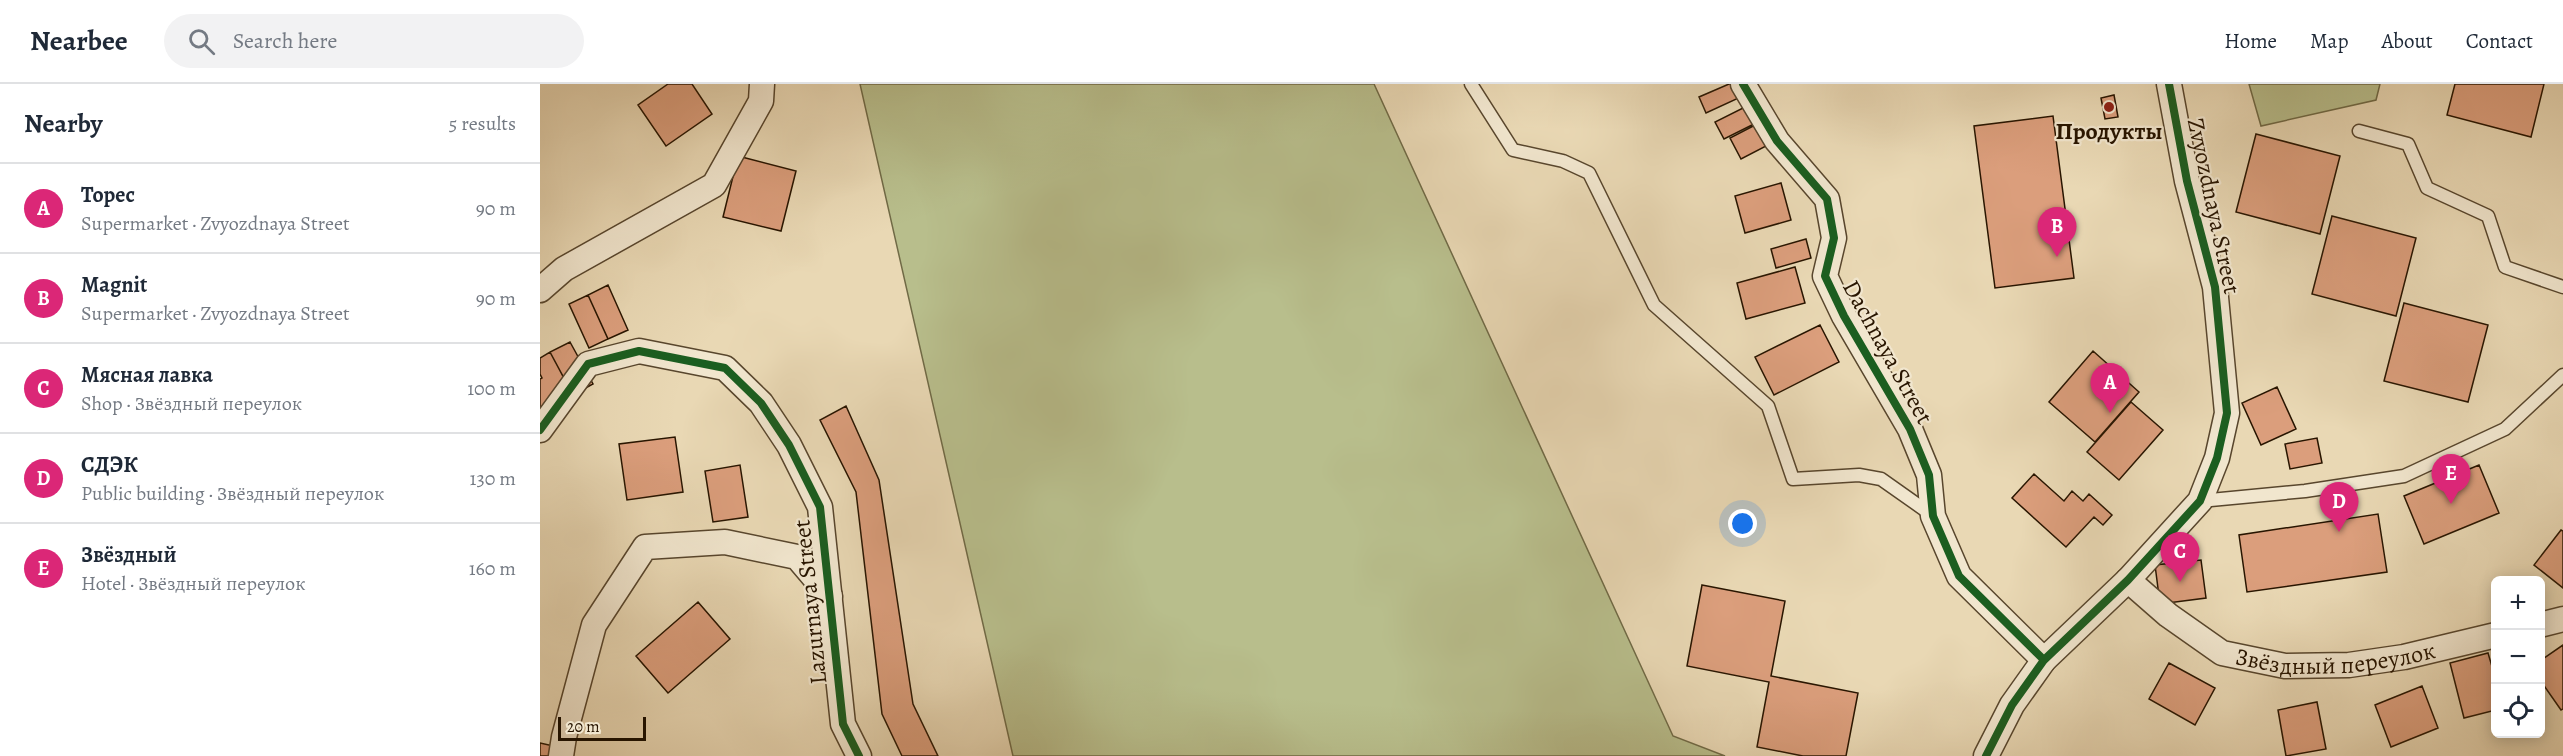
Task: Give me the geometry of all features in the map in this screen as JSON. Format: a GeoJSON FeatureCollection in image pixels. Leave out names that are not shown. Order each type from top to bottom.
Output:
{"type":"FeatureCollection","features":[{"type":"Feature","properties":{"kind":"street"},"geometry":{"type":"LineString","coordinates":[[540,290],[564,269],[714,185],[762,101],[762,84]]}},
{"type":"Feature","properties":{"kind":"street","name":"Dachnaya Street"},"geometry":{"type":"LineString","coordinates":[[1743,84],[1777,141],[1827,199],[1834,238],[1825,276],[1844,316],[1910,429],[1929,476],[1933,516],[1959,576],[2043,660]]}},
{"type":"Feature","properties":{"kind":"street","name":"Zvyozdnaya Street"},"geometry":{"type":"LineString","coordinates":[[1986,756],[2012,705],[2043,660],[2128,580],[2200,501],[2217,459],[2227,413],[2215,287],[2187,181],[2169,84]]}},
{"type":"Feature","properties":{"kind":"street","name":"Lazurnaya Street"},"geometry":{"type":"LineString","coordinates":[[540,430],[588,364],[639,351],[725,368],[761,403],[789,445],[820,507],[843,724],[859,756]]}},
{"type":"Feature","properties":{"kind":"street"},"geometry":{"type":"LineString","coordinates":[[561,756],[594,625],[645,547],[725,542],[797,557],[830,596]]}},
{"type":"Feature","properties":{"kind":"street","name":"Звёздный переулок"},"geometry":{"type":"LineString","coordinates":[[2128,580],[2168,615],[2222,653],[2285,666],[2349,665],[2404,657],[2491,636]]}},
{"type":"Feature","properties":{"kind":"street"},"geometry":{"type":"LineString","coordinates":[[2545,624],[2563,620]]}},
{"type":"Feature","properties":{"kind":"lane"},"geometry":{"type":"LineString","coordinates":[[1471,84],[1513,150],[1563,161],[1589,173],[1654,305],[1768,406],[1793,479],[1859,475],[1881,479],[1933,516]]}},
{"type":"Feature","properties":{"kind":"lane"},"geometry":{"type":"LineString","coordinates":[[2359,131],[2408,144],[2427,188],[2488,216],[2505,267],[2563,287]]}},
{"type":"Feature","properties":{"kind":"lane"},"geometry":{"type":"LineString","coordinates":[[2200,501],[2305,491],[2404,476],[2505,429],[2563,375]]}},
{"type":"Feature","properties":{"kind":"green space"},"geometry":{"type":"Polygon","coordinates":[[[860,84],[1374,84],[1673,736],[1725,756],[1013,756],[860,84]]]}},
{"type":"Feature","properties":{"kind":"green space"},"geometry":{"type":"Polygon","coordinates":[[[2249,84],[2380,84],[2376,100],[2261,126],[2249,84]]]}},
{"type":"Feature","properties":{"kind":"building"},"geometry":{"type":"Polygon","coordinates":[[[668,84],[692,84],[712,114],[666,146],[638,105],[668,84]]]}},
{"type":"Feature","properties":{"kind":"building"},"geometry":{"type":"Polygon","coordinates":[[[1729,84],[1737,84],[1743,96],[1706,113],[1699,97],[1729,84]]]}},
{"type":"Feature","properties":{"kind":"building"},"geometry":{"type":"Polygon","coordinates":[[[2455,84],[2544,84],[2531,137],[2447,115],[2455,84]]]}},
{"type":"Feature","properties":{"kind":"building"},"geometry":{"type":"Polygon","coordinates":[[[2114,95],[2118,117],[2105,119],[2101,98],[2114,95]]]}},
{"type":"Feature","properties":{"kind":"building"},"geometry":{"type":"Polygon","coordinates":[[[1747,106],[1756,123],[1724,139],[1715,122],[1747,106]]]}},
{"type":"Feature","properties":{"kind":"building"},"geometry":{"type":"Polygon","coordinates":[[[2053,116],[2074,278],[1995,288],[1974,126],[2053,116]]]}},
{"type":"Feature","properties":{"kind":"building"},"geometry":{"type":"Polygon","coordinates":[[[1759,123],[1770,144],[1741,159],[1730,138],[1759,123]]]}},
{"type":"Feature","properties":{"kind":"building"},"geometry":{"type":"Polygon","coordinates":[[[2256,134],[2340,156],[2320,234],[2236,212],[2256,134]]]}},
{"type":"Feature","properties":{"kind":"building"},"geometry":{"type":"Polygon","coordinates":[[[738,156],[796,171],[781,231],[723,217],[738,156]]]}},
{"type":"Feature","properties":{"kind":"building"},"geometry":{"type":"Polygon","coordinates":[[[1781,183],[1791,220],[1745,233],[1735,196],[1781,183]]]}},
{"type":"Feature","properties":{"kind":"building"},"geometry":{"type":"Polygon","coordinates":[[[2332,216],[2416,238],[2396,316],[2312,294],[2332,216]]]}},
{"type":"Feature","properties":{"kind":"building"},"geometry":{"type":"Polygon","coordinates":[[[1806,239],[1811,258],[1776,268],[1771,249],[1806,239]]]}},
{"type":"Feature","properties":{"kind":"building"},"geometry":{"type":"Polygon","coordinates":[[[1795,267],[1805,303],[1746,319],[1737,283],[1795,267]]]}},
{"type":"Feature","properties":{"kind":"building"},"geometry":{"type":"Polygon","coordinates":[[[608,285],[628,330],[608,339],[588,295],[608,285]]]}},
{"type":"Feature","properties":{"kind":"building"},"geometry":{"type":"Polygon","coordinates":[[[588,295],[608,339],[589,348],[569,304],[588,295]]]}},
{"type":"Feature","properties":{"kind":"building"},"geometry":{"type":"Polygon","coordinates":[[[2404,303],[2488,325],[2468,402],[2384,381],[2404,303]]]}},
{"type":"Feature","properties":{"kind":"building"},"geometry":{"type":"Polygon","coordinates":[[[1820,325],[1839,362],[1774,395],[1755,357],[1820,325]]]}},
{"type":"Feature","properties":{"kind":"building"},"geometry":{"type":"Polygon","coordinates":[[[570,342],[593,384],[573,395],[550,352],[570,342]]]}},
{"type":"Feature","properties":{"kind":"building"},"geometry":{"type":"Polygon","coordinates":[[[2093,351],[2139,392],[2095,442],[2049,402],[2093,351]]]}},
{"type":"Feature","properties":{"kind":"building"},"geometry":{"type":"Polygon","coordinates":[[[550,352],[573,395],[540,413],[540,379],[542,378],[540,358],[550,352]]]}},
{"type":"Feature","properties":{"kind":"building"},"geometry":{"type":"Polygon","coordinates":[[[2277,387],[2296,429],[2261,445],[2242,403],[2277,387]]]}},
{"type":"Feature","properties":{"kind":"building"},"geometry":{"type":"Polygon","coordinates":[[[2131,402],[2163,430],[2119,480],[2087,452],[2131,402]]]}},
{"type":"Feature","properties":{"kind":"building"},"geometry":{"type":"Polygon","coordinates":[[[846,406],[879,480],[913,704],[938,756],[902,756],[882,714],[856,492],[820,420],[846,406]]]}},
{"type":"Feature","properties":{"kind":"building"},"geometry":{"type":"Polygon","coordinates":[[[675,437],[683,492],[627,500],[619,444],[675,437]]]}},
{"type":"Feature","properties":{"kind":"building"},"geometry":{"type":"Polygon","coordinates":[[[2317,438],[2322,463],[2290,469],[2285,444],[2317,438]]]}},
{"type":"Feature","properties":{"kind":"building"},"geometry":{"type":"Polygon","coordinates":[[[740,465],[748,517],[713,522],[705,471],[740,465]]]}},
{"type":"Feature","properties":{"kind":"building"},"geometry":{"type":"Polygon","coordinates":[[[2479,465],[2499,513],[2424,544],[2404,496],[2479,465]]]}},
{"type":"Feature","properties":{"kind":"building"},"geometry":{"type":"Polygon","coordinates":[[[2034,474],[2064,501],[2072,491],[2083,501],[2089,494],[2112,515],[2103,525],[2094,517],[2066,547],[2012,498],[2034,474]]]}},
{"type":"Feature","properties":{"kind":"building"},"geometry":{"type":"Polygon","coordinates":[[[2378,514],[2387,572],[2247,592],[2239,535],[2378,514]]]}},
{"type":"Feature","properties":{"kind":"building"},"geometry":{"type":"Polygon","coordinates":[[[2561,530],[2563,531],[2563,588],[2534,565],[2561,530]]]}},
{"type":"Feature","properties":{"kind":"building"},"geometry":{"type":"Polygon","coordinates":[[[2201,560],[2206,598],[2160,604],[2155,565],[2201,560]]]}},
{"type":"Feature","properties":{"kind":"building"},"geometry":{"type":"Polygon","coordinates":[[[1702,585],[1785,601],[1771,676],[1858,693],[1846,756],[1803,756],[1757,747],[1769,682],[1687,666],[1702,585]]]}},
{"type":"Feature","properties":{"kind":"building"},"geometry":{"type":"Polygon","coordinates":[[[698,602],[730,639],[668,693],[636,656],[698,602]]]}},
{"type":"Feature","properties":{"kind":"building"},"geometry":{"type":"Polygon","coordinates":[[[2563,645],[2563,709],[2561,710],[2545,687],[2545,658],[2563,645]]]}},
{"type":"Feature","properties":{"kind":"building"},"geometry":{"type":"Polygon","coordinates":[[[2488,653],[2491,663],[2491,711],[2464,718],[2450,663],[2488,653]]]}},
{"type":"Feature","properties":{"kind":"building"},"geometry":{"type":"Polygon","coordinates":[[[2169,663],[2215,688],[2195,725],[2149,699],[2169,663]]]}},
{"type":"Feature","properties":{"kind":"building"},"geometry":{"type":"Polygon","coordinates":[[[2422,686],[2438,728],[2391,747],[2375,705],[2422,686]]]}},
{"type":"Feature","properties":{"kind":"building"},"geometry":{"type":"Polygon","coordinates":[[[2317,702],[2326,749],[2286,756],[2278,710],[2317,702]]]}},
{"type":"Feature","properties":{"kind":"building"},"geometry":{"type":"Polygon","coordinates":[[[540,743],[558,747],[556,756],[540,756],[540,743]]]}},
{"type":"Feature","properties":{"kind":"cycle path"},"geometry":{"type":"LineString","coordinates":[[1743,84],[1777,141],[1827,199],[1834,238],[1825,276],[1844,316],[1910,429],[1929,475],[1933,516],[1959,576],[2044,660]]}},
{"type":"Feature","properties":{"kind":"cycle path"},"geometry":{"type":"LineString","coordinates":[[1986,756],[2012,705],[2044,660],[2128,580],[2200,501],[2217,458],[2227,413],[2215,287],[2187,181],[2169,84]]}},
{"type":"Feature","properties":{"kind":"cycle path"},"geometry":{"type":"LineString","coordinates":[[540,430],[588,364],[639,351],[725,368],[761,403],[789,445],[820,507],[843,724],[859,756]]}},
{"type":"Feature","properties":{"kind":"place","name":"Продукты"},"geometry":{"type":"Point","coordinates":[2109,107]}},
{"type":"Feature","properties":{"kind":"place","name":"Magnit"},"geometry":{"type":"Point","coordinates":[2057,257]}},
{"type":"Feature","properties":{"kind":"place","name":"Торес"},"geometry":{"type":"Point","coordinates":[2110,413]}},
{"type":"Feature","properties":{"kind":"place","name":"Звёздный"},"geometry":{"type":"Point","coordinates":[2451,504]}},
{"type":"Feature","properties":{"kind":"place","name":"СДЭК"},"geometry":{"type":"Point","coordinates":[2339,532]}},
{"type":"Feature","properties":{"kind":"place","name":"Мясная лавка"},"geometry":{"type":"Point","coordinates":[2180,582]}}]}
